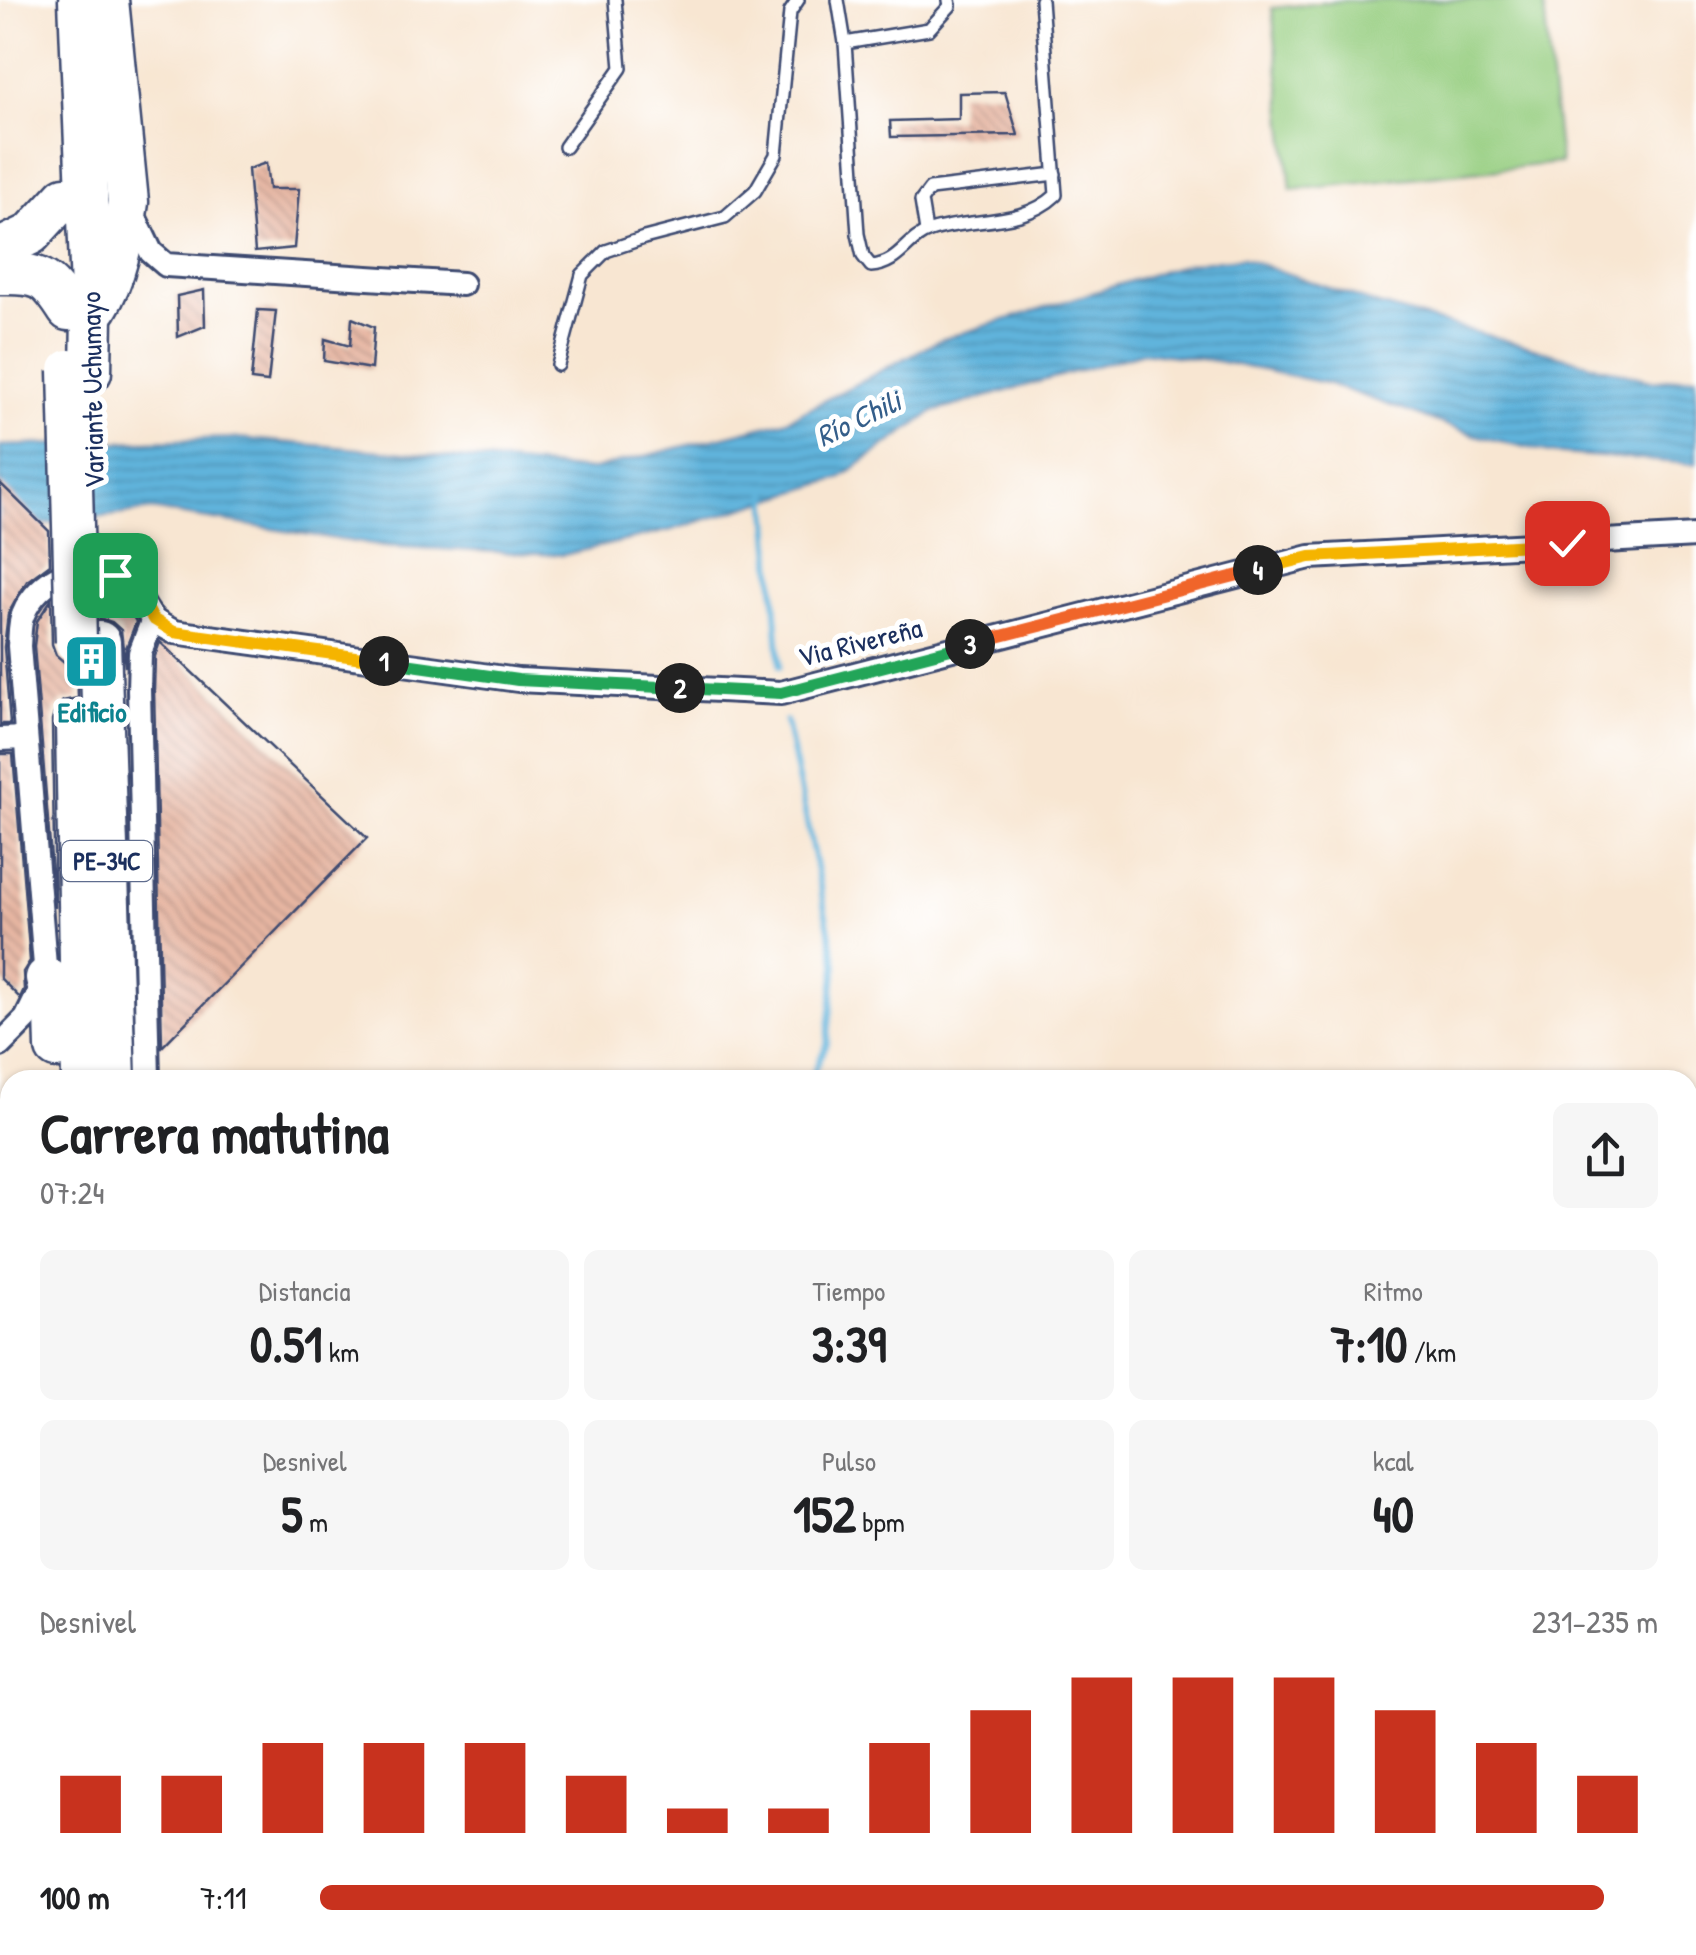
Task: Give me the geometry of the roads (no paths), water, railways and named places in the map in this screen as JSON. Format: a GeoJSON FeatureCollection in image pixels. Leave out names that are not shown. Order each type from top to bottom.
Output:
{"type":"FeatureCollection","features":[{"type":"Feature","properties":{"kind":"highway","name":"Variante Uchumayo"},"geometry":{"type":"LineString","coordinates":[[78,3],[65,197],[80,313]]}},
{"type":"Feature","properties":{"kind":"highway","name":"Variante Uchumayo"},"geometry":{"type":"LineString","coordinates":[[78,3],[80,371],[88,642],[113,1070]]}},
{"type":"Feature","properties":{"kind":"highway"},"geometry":{"type":"LineString","coordinates":[[0,274],[38,276],[80,313],[110,288],[128,202],[78,3]]}},
{"type":"Feature","properties":{"kind":"highway"},"geometry":{"type":"LineString","coordinates":[[0,249],[31,234],[65,197]]}},
{"type":"Feature","properties":{"kind":"highway","name":"Variante Uchumayo"},"geometry":{"type":"LineString","coordinates":[[82,1070],[78,936],[88,642]]}},
{"type":"Feature","properties":{"kind":"highway"},"geometry":{"type":"LineString","coordinates":[[46,978],[78,936]]}},
{"type":"Feature","properties":{"kind":"highway"},"geometry":{"type":"LineString","coordinates":[[46,978],[78,1014],[80,1037]]}},
{"type":"Feature","properties":{"kind":"highway"},"geometry":{"type":"LineString","coordinates":[[46,978],[55,1014],[57,1070]]}},
{"type":"Feature","properties":{"kind":"street"},"geometry":{"type":"LineString","coordinates":[[128,202],[151,252],[166,265],[462,284]]}},
{"type":"Feature","properties":{"kind":"street","name":"Via Rivereña"},"geometry":{"type":"LineString","coordinates":[[153,619],[174,632],[518,680],[781,693],[1310,557],[1696,536]]}},
{"type":"Feature","properties":{"kind":"street"},"geometry":{"type":"LineString","coordinates":[[0,1045],[26,1018],[46,978],[19,646],[21,618],[36,592],[59,575],[87,569],[115,575],[138,592],[153,619],[140,653],[139,690],[148,1070]]}},
{"type":"Feature","properties":{"kind":"street"},"geometry":{"type":"LineString","coordinates":[[0,739],[26,738]]}},
{"type":"Feature","properties":{"kind":"lane"},"geometry":{"type":"LineString","coordinates":[[565,147],[621,68],[615,0]]}},
{"type":"Feature","properties":{"kind":"lane"},"geometry":{"type":"LineString","coordinates":[[558,365],[582,274],[606,251],[725,217],[755,190],[776,154],[790,12],[798,0]]}},
{"type":"Feature","properties":{"kind":"lane"},"geometry":{"type":"LineString","coordinates":[[838,0],[845,42],[858,234],[863,256],[871,266],[885,265],[926,231],[1032,213],[1056,195],[1041,0]]}},
{"type":"Feature","properties":{"kind":"lane"},"geometry":{"type":"LineString","coordinates":[[845,42],[929,30],[950,6],[949,0]]}},
{"type":"Feature","properties":{"kind":"lane"},"geometry":{"type":"LineString","coordinates":[[926,231],[921,201],[930,189],[1054,174]]}},
{"type":"Feature","properties":{"kind":"water","name":"Río Chili"},"geometry":{"type":"Polygon","coordinates":[[[1242,258],[1378,305],[1652,381],[1696,376],[1696,464],[1551,453],[1475,435],[1326,383],[1217,361],[1143,352],[933,412],[840,478],[671,530],[563,555],[382,546],[152,510],[0,530],[0,446],[237,438],[590,470],[785,421],[940,340],[1189,263],[1242,258]]]}},
{"type":"Feature","properties":{"kind":"waterway"},"geometry":{"type":"LineString","coordinates":[[767,493],[780,666]]}},
{"type":"Feature","properties":{"kind":"waterway"},"geometry":{"type":"LineString","coordinates":[[786,721],[836,964],[827,1044],[815,1070]]}},
{"type":"Feature","properties":{"kind":"place","name":"Edificio"},"geometry":{"type":"Point","coordinates":[92,661]}}]}
